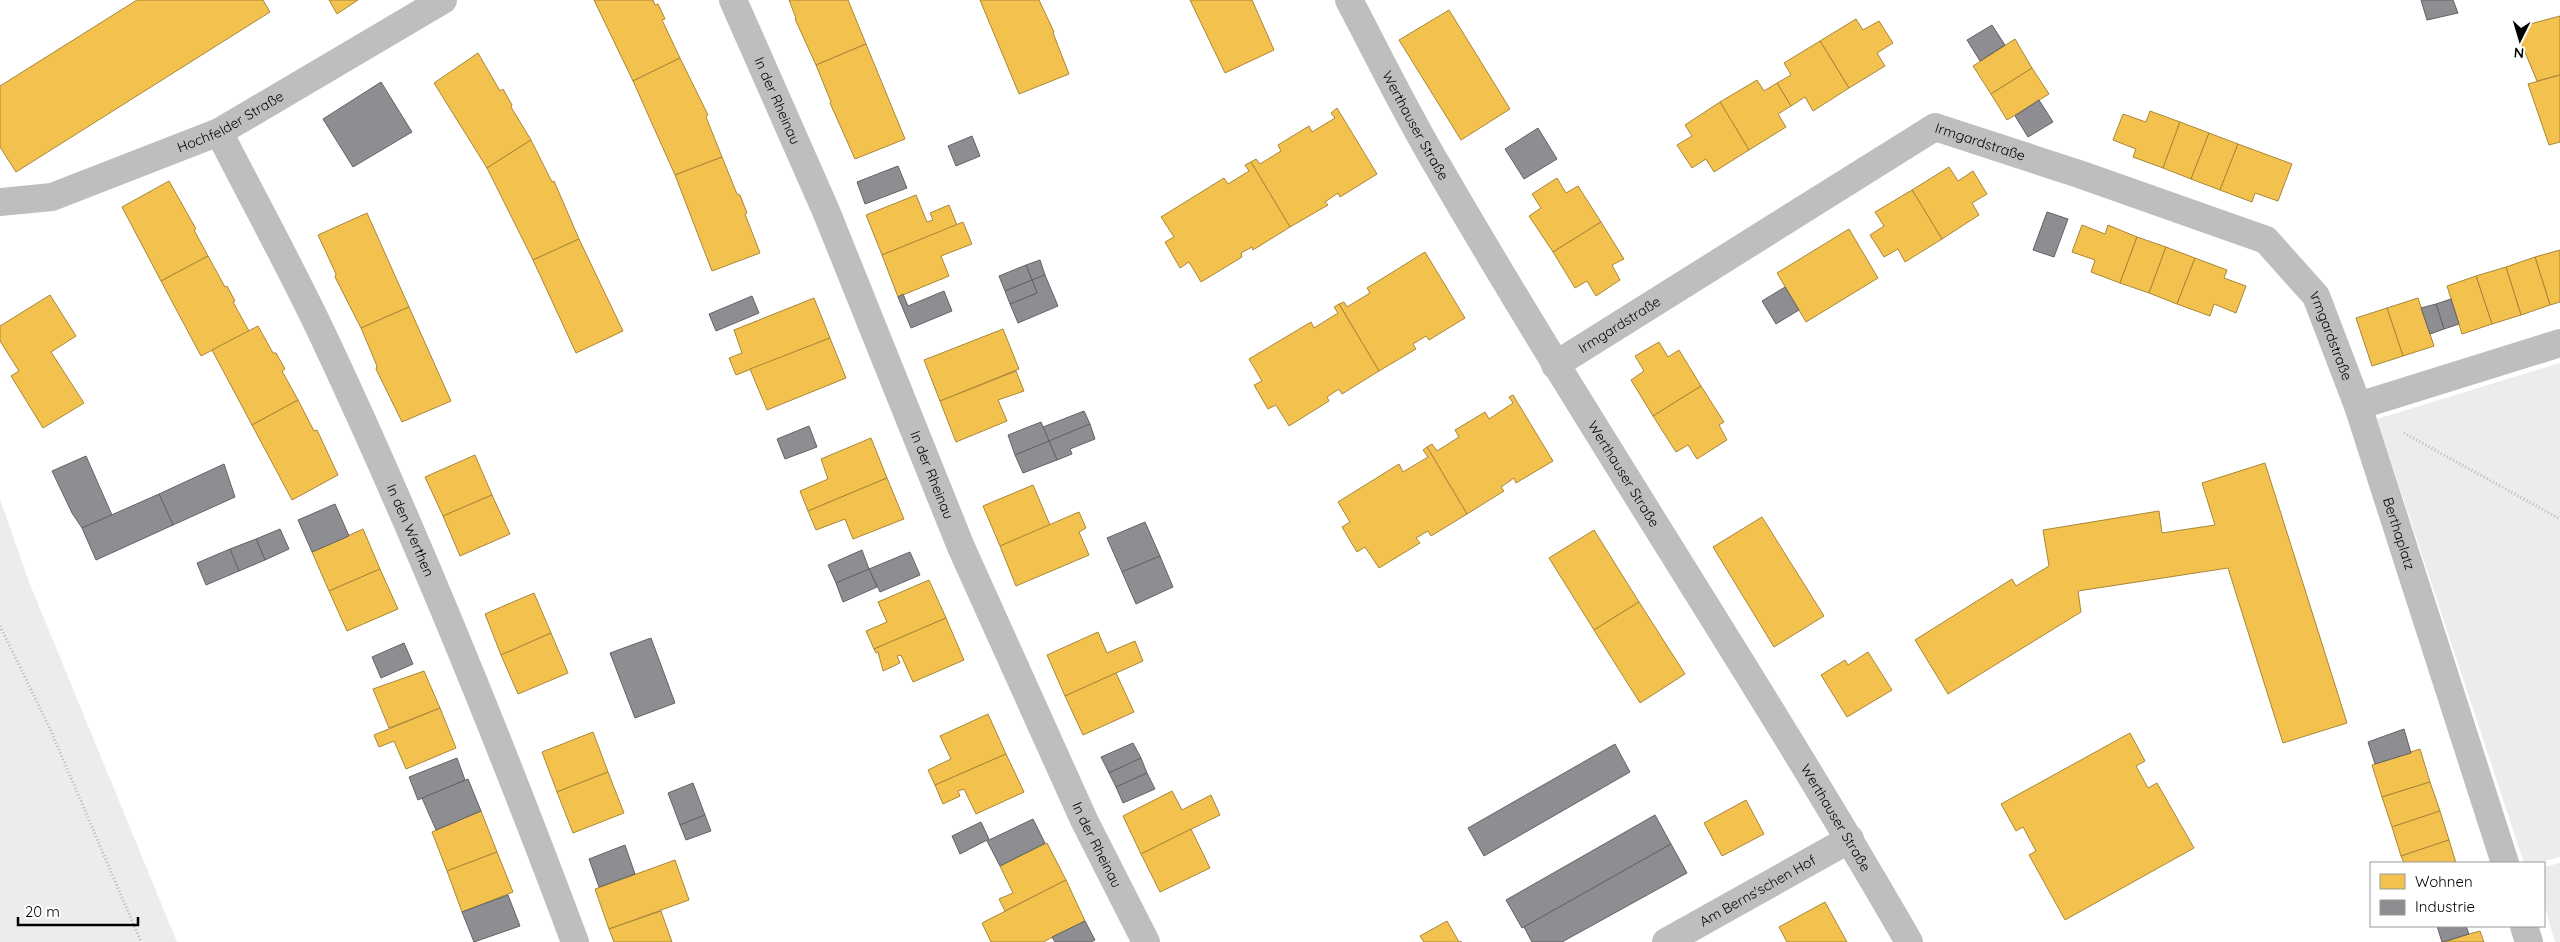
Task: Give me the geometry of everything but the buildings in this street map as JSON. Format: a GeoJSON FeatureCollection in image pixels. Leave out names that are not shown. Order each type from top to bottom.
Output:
{"type":"FeatureCollection","features":[{"type":"Feature","properties":{"kind":"street","name":"Hochfelder Straße"},"geometry":{"type":"LineString","coordinates":[[0,202],[52,197],[218,132],[443,0]]}},
{"type":"Feature","properties":{"kind":"street","name":"In der Rheinau"},"geometry":{"type":"LineString","coordinates":[[733,0],[826,212],[960,547],[1084,820],[1146,942]]}},
{"type":"Feature","properties":{"kind":"street","name":"Werthauser Straße"},"geometry":{"type":"LineString","coordinates":[[1349,0],[1438,167],[1555,365],[1850,839],[1909,942]]}},
{"type":"Feature","properties":{"kind":"street","name":"Irmgardstraße"},"geometry":{"type":"LineString","coordinates":[[1555,365],[1934,127],[2079,174],[2266,240],[2316,296],[2358,406]]}},
{"type":"Feature","properties":{"kind":"street","name":"In den Werthen"},"geometry":{"type":"LineString","coordinates":[[218,132],[325,340],[418,547],[524,806],[575,942]]}},
{"type":"Feature","properties":{"kind":"street"},"geometry":{"type":"LineString","coordinates":[[2358,406],[2560,343]]}},
{"type":"Feature","properties":{"kind":"street","name":"Berthaplatz"},"geometry":{"type":"LineString","coordinates":[[2358,406],[2505,862]]}},
{"type":"Feature","properties":{"kind":"street","name":"Am Berns'schen Hof"},"geometry":{"type":"LineString","coordinates":[[1666,942],[1850,839]]}},
{"type":"Feature","properties":{"kind":"street"},"geometry":{"type":"LineString","coordinates":[[2524,927],[2529,942]]}},
{"type":"Feature","properties":{"kind":"path"},"geometry":{"type":"LineString","coordinates":[[2358,406],[2560,519]]}},
{"type":"Feature","properties":{"kind":"path"},"geometry":{"type":"LineString","coordinates":[[0,626],[51,731],[141,942]]}},
{"type":"Feature","properties":{"kind":"shaded area"},"geometry":{"type":"Polygon","coordinates":[[[2560,363],[2560,857],[2541,862],[2524,862],[2377,419],[2560,363]]]}},
{"type":"Feature","properties":{"kind":"shaded area"},"geometry":{"type":"Polygon","coordinates":[[[0,499],[29,582],[177,942],[0,942],[0,499]]]}},
{"type":"Feature","properties":{"kind":"shaded area"},"geometry":{"type":"Polygon","coordinates":[[[2560,863],[2560,942],[2555,942],[2545,907],[2545,867],[2560,863]]]}}]}
